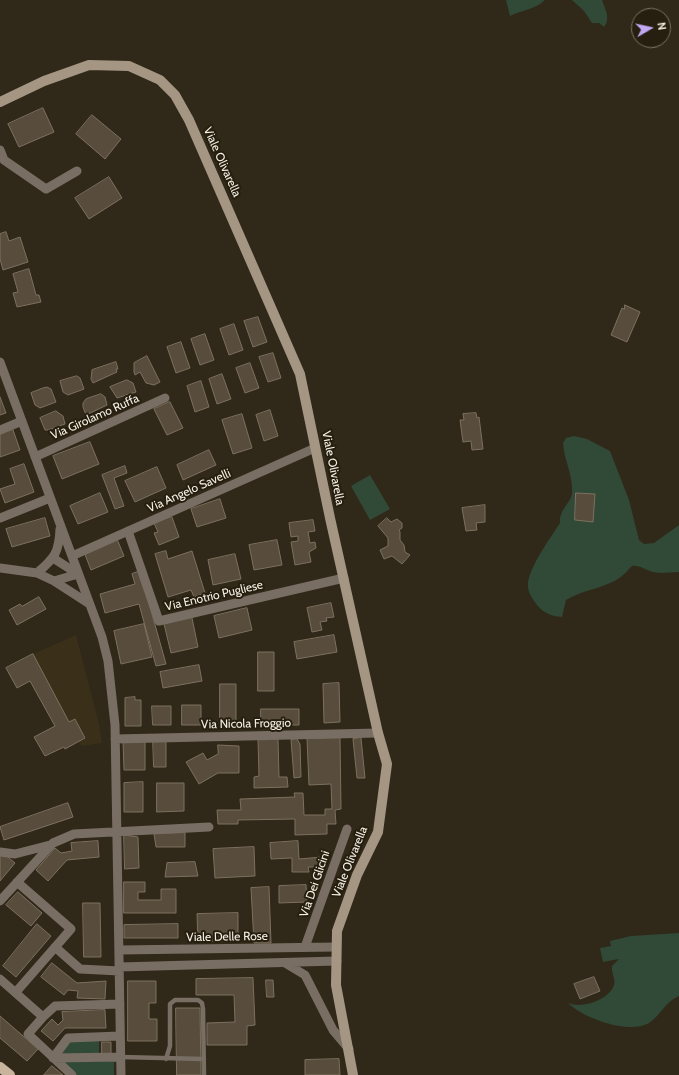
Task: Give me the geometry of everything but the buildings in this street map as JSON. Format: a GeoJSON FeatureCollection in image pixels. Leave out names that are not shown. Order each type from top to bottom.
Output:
{"type":"FeatureCollection","features":[{"type":"Feature","properties":{"kind":"main road"},"geometry":{"type":"LineString","coordinates":[[0,1067],[10,1075]]}},
{"type":"Feature","properties":{"kind":"street","name":"Viale Olivarella"},"geometry":{"type":"LineString","coordinates":[[0,102],[44,81],[89,65],[129,66],[160,80],[176,95],[216,181],[300,374],[378,733],[387,764],[378,832],[358,875],[337,931],[336,985],[354,1075]]}},
{"type":"Feature","properties":{"kind":"street"},"geometry":{"type":"LineString","coordinates":[[0,150],[4,160],[46,189],[77,171]]}},
{"type":"Feature","properties":{"kind":"street"},"geometry":{"type":"LineString","coordinates":[[0,362],[88,603],[102,636],[108,660],[113,694],[115,739],[121,1075]]}},
{"type":"Feature","properties":{"kind":"street","name":"Via Girolamo Ruffa"},"geometry":{"type":"LineString","coordinates":[[35,457],[165,398]]}},
{"type":"Feature","properties":{"kind":"street"},"geometry":{"type":"LineString","coordinates":[[0,430],[22,421]]}},
{"type":"Feature","properties":{"kind":"street","name":"Via Angelo Savelli"},"geometry":{"type":"LineString","coordinates":[[72,556],[315,448]]}},
{"type":"Feature","properties":{"kind":"street"},"geometry":{"type":"LineString","coordinates":[[0,518],[50,498]]}},
{"type":"Feature","properties":{"kind":"street"},"geometry":{"type":"LineString","coordinates":[[37,573],[53,558],[59,546],[60,523]]}},
{"type":"Feature","properties":{"kind":"street","name":"Via Enotrio Pugliese"},"geometry":{"type":"LineString","coordinates":[[128,531],[159,621],[344,578]]}},
{"type":"Feature","properties":{"kind":"street"},"geometry":{"type":"LineString","coordinates":[[53,558],[78,574]]}},
{"type":"Feature","properties":{"kind":"street"},"geometry":{"type":"LineString","coordinates":[[0,568],[37,573],[54,581],[88,603]]}},
{"type":"Feature","properties":{"kind":"street"},"geometry":{"type":"LineString","coordinates":[[54,581],[78,574]]}},
{"type":"Feature","properties":{"kind":"street","name":"Via Nicola Froggio"},"geometry":{"type":"LineString","coordinates":[[115,739],[378,733]]}},
{"type":"Feature","properties":{"kind":"street"},"geometry":{"type":"LineString","coordinates":[[0,901],[52,842],[74,834],[209,827]]}},
{"type":"Feature","properties":{"kind":"street","name":"Via Dei Glicini"},"geometry":{"type":"LineString","coordinates":[[305,947],[347,829]]}},
{"type":"Feature","properties":{"kind":"street"},"geometry":{"type":"LineString","coordinates":[[0,852],[15,854],[50,845]]}},
{"type":"Feature","properties":{"kind":"street"},"geometry":{"type":"LineString","coordinates":[[16,992],[71,929],[17,882]]}},
{"type":"Feature","properties":{"kind":"street"},"geometry":{"type":"LineString","coordinates":[[55,947],[80,969],[119,969],[336,961]]}},
{"type":"Feature","properties":{"kind":"street","name":"Viale Delle Rose"},"geometry":{"type":"LineString","coordinates":[[119,950],[336,947]]}},
{"type":"Feature","properties":{"kind":"street"},"geometry":{"type":"LineString","coordinates":[[285,963],[305,975],[332,1030],[349,1049]]}},
{"type":"Feature","properties":{"kind":"street"},"geometry":{"type":"LineString","coordinates":[[0,979],[43,1017]]}},
{"type":"Feature","properties":{"kind":"street"},"geometry":{"type":"LineString","coordinates":[[72,1075],[28,1034],[55,1006],[120,1004]]}},
{"type":"Feature","properties":{"kind":"street"},"geometry":{"type":"LineString","coordinates":[[53,1058],[68,1038],[120,1036]]}},
{"type":"Feature","properties":{"kind":"street"},"geometry":{"type":"LineString","coordinates":[[53,1058],[120,1058]]}},
{"type":"Feature","properties":{"kind":"lane"},"geometry":{"type":"LineString","coordinates":[[166,1059],[170,1046],[170,1004],[175,1000],[198,1000],[202,1003],[204,1075]]}},
{"type":"Feature","properties":{"kind":"lane"},"geometry":{"type":"LineString","coordinates":[[120,1058],[204,1059]]}},
{"type":"Feature","properties":{"kind":"shaded area"},"geometry":{"type":"Polygon","coordinates":[[[76,635],[99,724],[102,743],[82,746],[79,742],[85,738],[75,719],[69,722],[33,654],[76,635]]]}},
{"type":"Feature","properties":{"kind":"green space"},"geometry":{"type":"Polygon","coordinates":[[[506,0],[545,0],[533,7],[510,16],[506,0]]]}},
{"type":"Feature","properties":{"kind":"green space"},"geometry":{"type":"Polygon","coordinates":[[[572,0],[602,0],[607,17],[604,27],[599,23],[592,23],[584,11],[572,0]]]}},
{"type":"Feature","properties":{"kind":"green space"},"geometry":{"type":"Polygon","coordinates":[[[574,436],[587,439],[610,451],[629,500],[639,540],[644,544],[654,543],[679,525],[679,572],[656,573],[638,566],[632,566],[618,579],[566,600],[562,617],[546,613],[537,605],[529,591],[528,580],[540,554],[560,523],[561,513],[571,496],[572,486],[563,443],[566,438],[574,436]]]}},
{"type":"Feature","properties":{"kind":"green space"},"geometry":{"type":"Polygon","coordinates":[[[370,475],[390,509],[370,520],[351,486],[370,475]]]}},
{"type":"Feature","properties":{"kind":"green space"},"geometry":{"type":"Polygon","coordinates":[[[679,933],[679,996],[666,1005],[649,1023],[630,1027],[619,1026],[595,1019],[575,1009],[568,1003],[580,1005],[594,1002],[607,995],[611,990],[614,985],[612,966],[619,959],[603,962],[600,948],[611,946],[610,941],[631,936],[679,933]]]}},
{"type":"Feature","properties":{"kind":"green space"},"geometry":{"type":"Polygon","coordinates":[[[99,1036],[99,1057],[114,1057],[114,1075],[72,1075],[53,1058],[68,1038],[99,1036]]]}}]}
